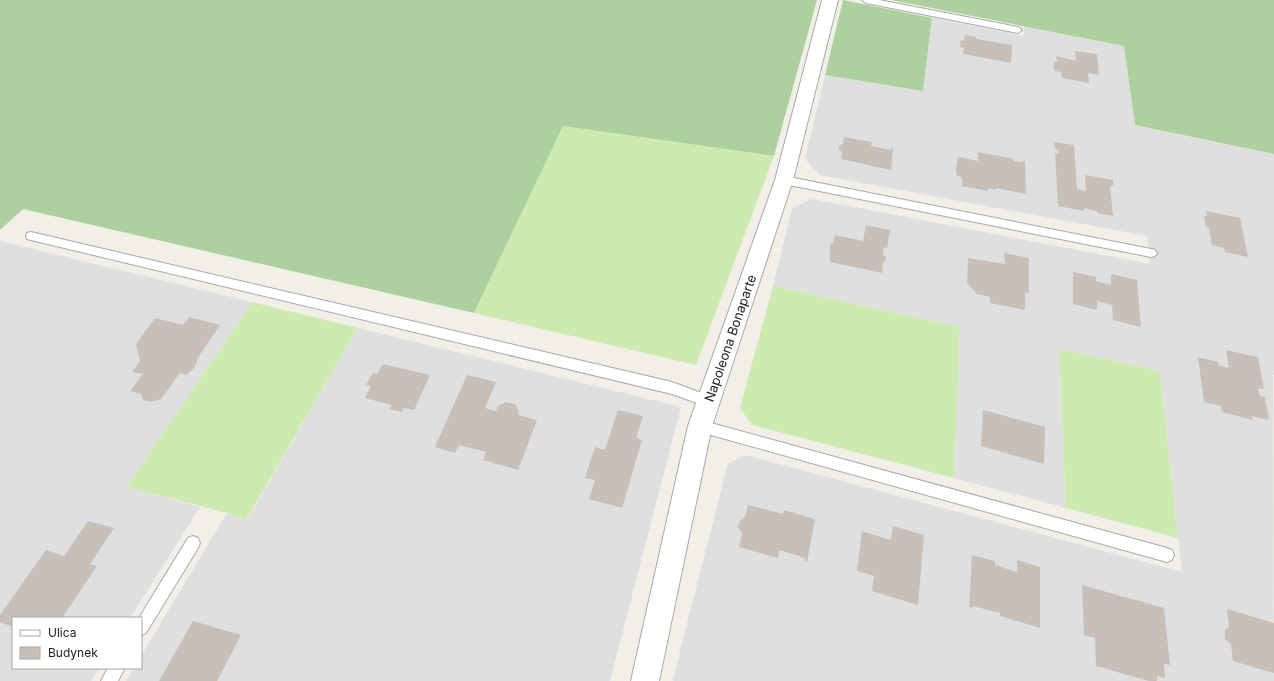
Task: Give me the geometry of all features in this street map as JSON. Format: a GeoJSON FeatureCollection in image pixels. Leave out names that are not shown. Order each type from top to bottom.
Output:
{"type":"FeatureCollection","features":[{"type":"Feature","properties":{"kind":"street","name":"Napoleona Bonaparte"},"geometry":{"type":"LineString","coordinates":[[644,681],[700,426],[784,180],[830,0]]}},
{"type":"Feature","properties":{"kind":"lane"},"geometry":{"type":"LineString","coordinates":[[866,0],[1018,30]]}},
{"type":"Feature","properties":{"kind":"lane"},"geometry":{"type":"LineString","coordinates":[[784,180],[1152,253]]}},
{"type":"Feature","properties":{"kind":"lane"},"geometry":{"type":"LineString","coordinates":[[32,236],[672,388],[708,401]]}},
{"type":"Feature","properties":{"kind":"lane"},"geometry":{"type":"LineString","coordinates":[[700,426],[1167,555]]}},
{"type":"Feature","properties":{"kind":"lane"},"geometry":{"type":"LineString","coordinates":[[142,626],[193,543]]}},
{"type":"Feature","properties":{"kind":"lane"},"geometry":{"type":"LineString","coordinates":[[109,681],[116,669]]}},
{"type":"Feature","properties":{"kind":"shaded area"},"geometry":{"type":"Polygon","coordinates":[[[932,18],[1024,36],[1024,26],[1124,46],[1135,125],[1274,154],[1274,681],[673,681],[728,464],[745,455],[1182,572],[1160,371],[1059,349],[1066,508],[954,478],[960,327],[773,286],[792,208],[812,199],[1150,264],[1147,236],[820,175],[805,159],[825,75],[923,91],[932,18]]]}},
{"type":"Feature","properties":{"kind":"shaded area"},"geometry":{"type":"Polygon","coordinates":[[[0,241],[252,302],[127,487],[200,507],[131,617],[12,617],[12,669],[98,669],[91,681],[0,681],[0,241]]]}},
{"type":"Feature","properties":{"kind":"shaded area"},"geometry":{"type":"Polygon","coordinates":[[[358,328],[681,407],[610,681],[126,681],[133,669],[142,669],[142,654],[227,513],[247,520],[358,328]]]}},
{"type":"Feature","properties":{"kind":"green space"},"geometry":{"type":"Polygon","coordinates":[[[0,0],[817,0],[774,156],[563,126],[474,313],[23,209],[0,230],[0,0]]]}},
{"type":"Feature","properties":{"kind":"green space"},"geometry":{"type":"Polygon","coordinates":[[[843,0],[932,18],[923,91],[825,75],[843,0]]]}},
{"type":"Feature","properties":{"kind":"green space"},"geometry":{"type":"Polygon","coordinates":[[[891,0],[1274,0],[1274,154],[1135,125],[1124,46],[891,0]]]}},
{"type":"Feature","properties":{"kind":"green space"},"geometry":{"type":"Polygon","coordinates":[[[563,126],[774,156],[696,365],[474,313],[563,126]]]}},
{"type":"Feature","properties":{"kind":"green space"},"geometry":{"type":"Polygon","coordinates":[[[773,286],[960,327],[954,478],[752,425],[740,408],[773,286]]]}},
{"type":"Feature","properties":{"kind":"green space"},"geometry":{"type":"Polygon","coordinates":[[[252,302],[358,328],[246,520],[227,513],[127,487],[252,302]]]}},
{"type":"Feature","properties":{"kind":"green space"},"geometry":{"type":"Polygon","coordinates":[[[1059,349],[1160,371],[1178,538],[1066,508],[1059,349]]]}},
{"type":"Feature","properties":{"kind":"building"},"geometry":{"type":"Polygon","coordinates":[[[965,35],[976,37],[976,39],[1012,45],[1011,63],[963,54],[964,48],[960,47],[961,40],[964,41],[965,35]]]}},
{"type":"Feature","properties":{"kind":"building"},"geometry":{"type":"Polygon","coordinates":[[[1075,51],[1097,54],[1099,75],[1088,73],[1089,83],[1062,78],[1061,72],[1054,71],[1054,62],[1057,62],[1056,56],[1076,61],[1075,51]]]}},
{"type":"Feature","properties":{"kind":"building"},"geometry":{"type":"Polygon","coordinates":[[[844,137],[872,142],[871,146],[891,150],[891,148],[893,149],[891,170],[841,159],[842,152],[839,149],[839,146],[843,144],[844,137]]]}},
{"type":"Feature","properties":{"kind":"building"},"geometry":{"type":"Polygon","coordinates":[[[1054,142],[1074,145],[1077,189],[1086,191],[1085,175],[1113,180],[1113,186],[1110,186],[1113,216],[1097,213],[1097,211],[1084,208],[1084,211],[1058,206],[1055,153],[1059,154],[1058,150],[1055,149],[1054,142]]]}},
{"type":"Feature","properties":{"kind":"building"},"geometry":{"type":"Polygon","coordinates":[[[978,152],[1014,159],[1014,161],[1025,161],[1026,194],[996,188],[996,190],[988,188],[988,191],[962,186],[962,177],[957,176],[956,170],[958,157],[978,161],[978,152]]]}},
{"type":"Feature","properties":{"kind":"building"},"geometry":{"type":"Polygon","coordinates":[[[1206,211],[1240,218],[1248,257],[1225,252],[1224,248],[1212,245],[1209,228],[1206,227],[1204,216],[1207,216],[1206,211]]]}},
{"type":"Feature","properties":{"kind":"building"},"geometry":{"type":"Polygon","coordinates":[[[866,225],[890,230],[887,248],[884,247],[883,255],[886,257],[886,261],[883,262],[882,273],[830,262],[830,244],[833,243],[835,235],[863,241],[866,225]]]}},
{"type":"Feature","properties":{"kind":"building"},"geometry":{"type":"Polygon","coordinates":[[[1004,253],[1029,258],[1029,293],[1025,292],[1025,310],[990,303],[990,297],[977,294],[967,283],[968,258],[1005,264],[1004,253]]]}},
{"type":"Feature","properties":{"kind":"building"},"geometry":{"type":"Polygon","coordinates":[[[1073,272],[1096,277],[1096,281],[1111,285],[1111,274],[1137,280],[1141,327],[1113,320],[1112,305],[1097,301],[1097,310],[1073,304],[1073,272]]]}},
{"type":"Feature","properties":{"kind":"building"},"geometry":{"type":"Polygon","coordinates":[[[189,317],[220,325],[197,359],[193,369],[186,375],[180,373],[161,399],[151,402],[143,400],[141,394],[130,391],[143,374],[132,372],[140,361],[136,344],[155,318],[183,325],[189,317]]]}},
{"type":"Feature","properties":{"kind":"building"},"geometry":{"type":"Polygon","coordinates":[[[1226,350],[1258,357],[1264,389],[1258,388],[1260,396],[1265,397],[1269,420],[1252,416],[1253,420],[1222,412],[1221,406],[1204,402],[1198,357],[1218,362],[1218,365],[1229,368],[1226,350]]]}},
{"type":"Feature","properties":{"kind":"building"},"geometry":{"type":"Polygon","coordinates":[[[383,364],[430,375],[414,410],[404,408],[402,412],[389,409],[392,405],[365,398],[371,386],[366,385],[373,373],[377,374],[383,364]]]}},
{"type":"Feature","properties":{"kind":"building"},"geometry":{"type":"Polygon","coordinates":[[[467,375],[496,382],[485,408],[496,411],[498,406],[506,402],[515,404],[519,411],[518,415],[537,420],[518,470],[483,460],[486,452],[459,445],[455,453],[435,447],[467,375]]]}},
{"type":"Feature","properties":{"kind":"building"},"geometry":{"type":"Polygon","coordinates":[[[618,410],[643,416],[636,438],[642,440],[622,508],[589,499],[595,480],[585,478],[595,447],[605,450],[618,410]]]}},
{"type":"Feature","properties":{"kind":"building"},"geometry":{"type":"Polygon","coordinates":[[[983,410],[1045,427],[1044,464],[981,446],[983,410]]]}},
{"type":"Feature","properties":{"kind":"building"},"geometry":{"type":"Polygon","coordinates":[[[748,505],[783,514],[784,510],[815,519],[807,562],[805,561],[805,558],[779,550],[778,558],[739,547],[742,533],[738,527],[740,521],[745,517],[748,505]]]}},
{"type":"Feature","properties":{"kind":"building"},"geometry":{"type":"Polygon","coordinates":[[[88,521],[114,528],[90,564],[97,566],[63,617],[12,617],[12,627],[0,622],[0,615],[46,550],[64,556],[88,521]]]}},
{"type":"Feature","properties":{"kind":"building"},"geometry":{"type":"Polygon","coordinates":[[[893,526],[924,535],[918,605],[872,591],[874,576],[857,571],[862,531],[891,540],[893,526]]]}},
{"type":"Feature","properties":{"kind":"building"},"geometry":{"type":"Polygon","coordinates":[[[972,555],[995,561],[995,565],[1017,572],[1017,560],[1040,567],[1040,628],[1000,616],[1000,613],[973,606],[973,608],[969,607],[972,555]]]}},
{"type":"Feature","properties":{"kind":"building"},"geometry":{"type":"Polygon","coordinates":[[[1082,585],[1164,608],[1170,665],[1164,664],[1165,678],[1157,676],[1157,681],[1149,681],[1096,666],[1095,638],[1084,635],[1082,585]]]}},
{"type":"Feature","properties":{"kind":"building"},"geometry":{"type":"Polygon","coordinates":[[[1227,609],[1274,623],[1274,673],[1233,661],[1231,645],[1225,639],[1225,630],[1229,627],[1227,609]]]}},
{"type":"Feature","properties":{"kind":"building"},"geometry":{"type":"Polygon","coordinates":[[[193,621],[241,635],[217,681],[159,681],[193,621]]]}}]}
